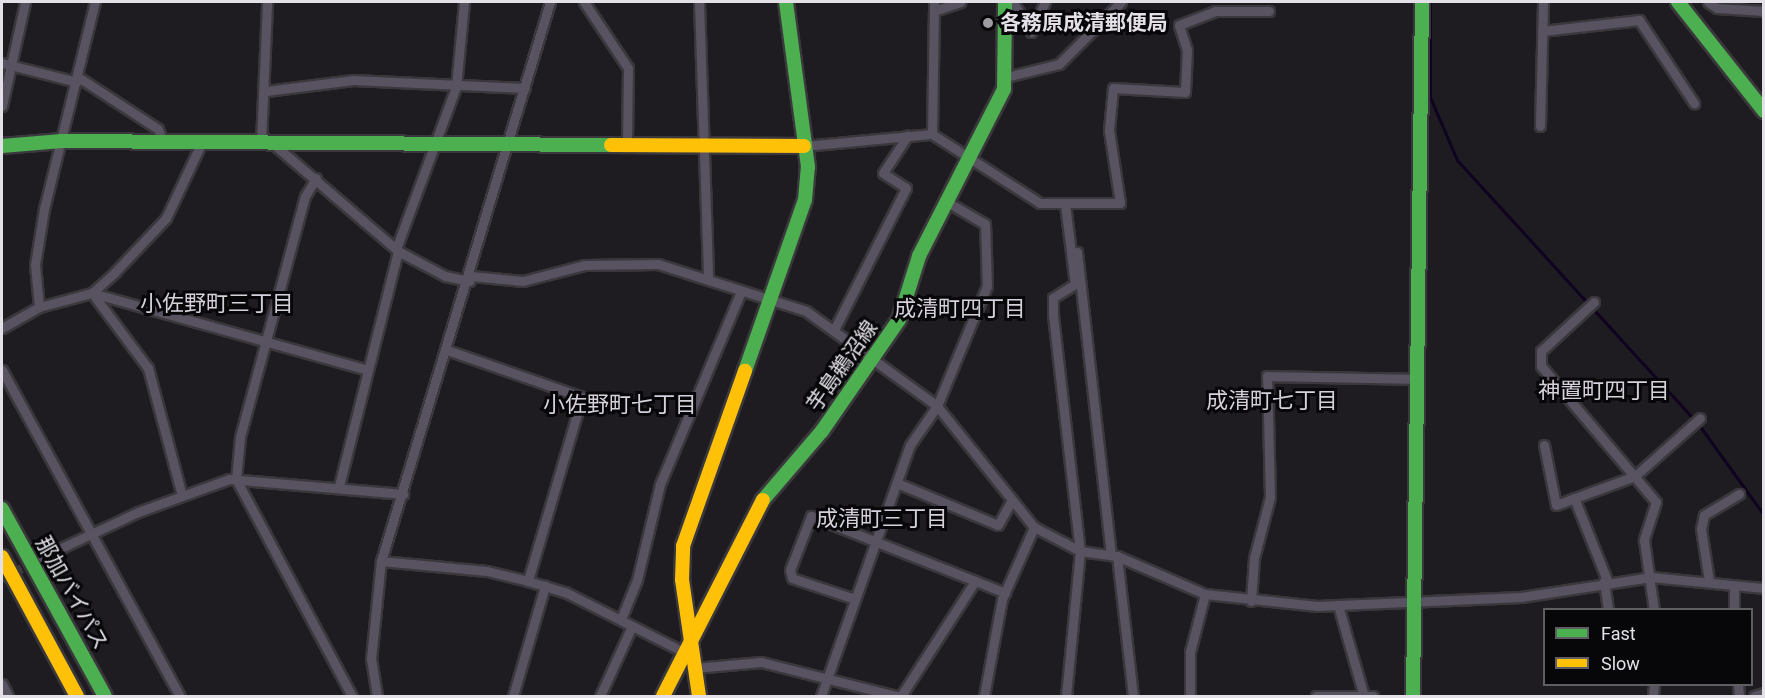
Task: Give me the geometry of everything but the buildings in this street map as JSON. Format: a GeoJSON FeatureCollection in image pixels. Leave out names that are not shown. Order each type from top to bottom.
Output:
{"type":"FeatureCollection","features":[{"type":"Feature","properties":{"kind":"main road"},"geometry":{"type":"LineString","coordinates":[[699,696],[689,648],[682,580],[683,546],[771,302],[805,200],[804,146],[786,2]]}},
{"type":"Feature","properties":{"kind":"main road","name":"芋島鵜沼線"},"geometry":{"type":"LineString","coordinates":[[663,696],[771,485],[873,364],[899,320],[919,256],[972,157],[1006,77],[1005,2]]}},
{"type":"Feature","properties":{"kind":"main road"},"geometry":{"type":"LineString","coordinates":[[1413,696],[1422,2]]}},
{"type":"Feature","properties":{"kind":"main road"},"geometry":{"type":"LineString","coordinates":[[1678,2],[1764,111]]}},
{"type":"Feature","properties":{"kind":"main road"},"geometry":{"type":"LineString","coordinates":[[2,146],[62,141],[510,144],[703,142],[804,146]]}},
{"type":"Feature","properties":{"kind":"main road","name":"那加バイパス"},"geometry":{"type":"LineString","coordinates":[[2,509],[105,696]]}},
{"type":"Feature","properties":{"kind":"main road"},"geometry":{"type":"LineString","coordinates":[[2,557],[77,696]]}},
{"type":"Feature","properties":{"kind":"main road"},"geometry":{"type":"LineString","coordinates":[[679,666],[695,668]]}},
{"type":"Feature","properties":{"kind":"street"},"geometry":{"type":"LineString","coordinates":[[2,106],[6,64],[25,2]]}},
{"type":"Feature","properties":{"kind":"street"},"geometry":{"type":"LineString","coordinates":[[39,307],[35,265],[95,2]]}},
{"type":"Feature","properties":{"kind":"street"},"geometry":{"type":"LineString","coordinates":[[267,2],[266,142],[316,178],[397,250],[445,276],[470,279],[523,280],[624,262],[658,264],[771,302],[806,311],[835,328],[873,364],[937,406],[1034,527],[1080,551],[1114,555],[1205,594],[1251,601],[1338,605],[1521,597],[1606,580],[1651,577],[1709,581],[1734,587],[1764,588]]}},
{"type":"Feature","properties":{"kind":"street"},"geometry":{"type":"LineString","coordinates":[[339,486],[397,250],[456,87],[464,2]]}},
{"type":"Feature","properties":{"kind":"street"},"geometry":{"type":"LineString","coordinates":[[377,696],[371,659],[381,561],[470,279],[550,2]]}},
{"type":"Feature","properties":{"kind":"street"},"geometry":{"type":"LineString","coordinates":[[584,2],[628,68],[627,143]]}},
{"type":"Feature","properties":{"kind":"street"},"geometry":{"type":"LineString","coordinates":[[699,2],[708,280]]}},
{"type":"Feature","properties":{"kind":"street"},"geometry":{"type":"LineString","coordinates":[[932,134],[934,6],[960,2]]}},
{"type":"Feature","properties":{"kind":"street"},"geometry":{"type":"LineString","coordinates":[[1013,2],[1031,32],[1045,2]]}},
{"type":"Feature","properties":{"kind":"street"},"geometry":{"type":"LineString","coordinates":[[1006,77],[1059,64],[1121,2]]}},
{"type":"Feature","properties":{"kind":"street"},"geometry":{"type":"LineString","coordinates":[[1540,126],[1543,2]]}},
{"type":"Feature","properties":{"kind":"street"},"geometry":{"type":"LineString","coordinates":[[1708,2],[1718,8],[1764,11]]}},
{"type":"Feature","properties":{"kind":"street"},"geometry":{"type":"LineString","coordinates":[[804,146],[932,134],[972,157],[1040,202],[1120,203],[1109,130],[1113,88],[1185,92],[1187,50],[1179,25],[1215,11],[1269,11]]}},
{"type":"Feature","properties":{"kind":"street"},"geometry":{"type":"LineString","coordinates":[[1542,31],[1639,20],[1694,103]]}},
{"type":"Feature","properties":{"kind":"street"},"geometry":{"type":"LineString","coordinates":[[6,64],[77,79],[158,129],[163,142]]}},
{"type":"Feature","properties":{"kind":"street"},"geometry":{"type":"LineString","coordinates":[[266,91],[353,80],[456,87],[525,88]]}},
{"type":"Feature","properties":{"kind":"street"},"geometry":{"type":"LineString","coordinates":[[835,328],[906,188],[883,173],[908,135]]}},
{"type":"Feature","properties":{"kind":"street"},"geometry":{"type":"LineString","coordinates":[[2,328],[39,307],[92,292],[166,218],[202,142]]}},
{"type":"Feature","properties":{"kind":"street"},"geometry":{"type":"LineString","coordinates":[[316,178],[305,196],[240,437],[236,479],[352,696]]}},
{"type":"Feature","properties":{"kind":"street"},"geometry":{"type":"LineString","coordinates":[[821,696],[910,445],[937,406],[987,286],[985,224],[947,202]]}},
{"type":"Feature","properties":{"kind":"street"},"geometry":{"type":"LineString","coordinates":[[1065,204],[1074,284],[1053,298],[1053,315],[1080,551],[1066,696]]}},
{"type":"Feature","properties":{"kind":"street"},"geometry":{"type":"LineString","coordinates":[[1071,254],[1077,252],[1132,696]]}},
{"type":"Feature","properties":{"kind":"street"},"geometry":{"type":"LineString","coordinates":[[621,619],[637,580],[660,484],[741,291]]}},
{"type":"Feature","properties":{"kind":"street"},"geometry":{"type":"LineString","coordinates":[[92,292],[368,370]]}},
{"type":"Feature","properties":{"kind":"street"},"geometry":{"type":"LineString","coordinates":[[92,292],[148,368],[182,496]]}},
{"type":"Feature","properties":{"kind":"street"},"geometry":{"type":"LineString","coordinates":[[1592,305],[1540,351],[1541,366],[1656,502],[1644,529],[1654,608]]}},
{"type":"Feature","properties":{"kind":"street"},"geometry":{"type":"LineString","coordinates":[[447,350],[582,397],[528,581]]}},
{"type":"Feature","properties":{"kind":"street"},"geometry":{"type":"LineString","coordinates":[[2,370],[180,696]]}},
{"type":"Feature","properties":{"kind":"street"},"geometry":{"type":"LineString","coordinates":[[1251,601],[1270,497],[1267,376],[1418,379]]}},
{"type":"Feature","properties":{"kind":"street"},"geometry":{"type":"LineString","coordinates":[[1544,445],[1556,505],[1635,476],[1697,420]]}},
{"type":"Feature","properties":{"kind":"street"},"geometry":{"type":"LineString","coordinates":[[42,557],[92,532],[182,496],[236,479],[339,486],[404,494]]}},
{"type":"Feature","properties":{"kind":"street"},"geometry":{"type":"LineString","coordinates":[[897,483],[998,525],[1012,500]]}},
{"type":"Feature","properties":{"kind":"street"},"geometry":{"type":"LineString","coordinates":[[1709,581],[1701,528],[1704,515],[1739,494]]}},
{"type":"Feature","properties":{"kind":"street"},"geometry":{"type":"LineString","coordinates":[[1574,498],[1606,580],[1608,608]]}},
{"type":"Feature","properties":{"kind":"street"},"geometry":{"type":"LineString","coordinates":[[855,599],[792,578],[790,570],[811,516],[1005,593]]}},
{"type":"Feature","properties":{"kind":"street"},"geometry":{"type":"LineString","coordinates":[[984,696],[1005,593],[1034,527]]}},
{"type":"Feature","properties":{"kind":"street"},"geometry":{"type":"LineString","coordinates":[[381,561],[528,581],[545,586],[632,626],[689,648]]}},
{"type":"Feature","properties":{"kind":"street"},"geometry":{"type":"LineString","coordinates":[[901,696],[975,581]]}},
{"type":"Feature","properties":{"kind":"street"},"geometry":{"type":"LineString","coordinates":[[513,696],[545,586]]}},
{"type":"Feature","properties":{"kind":"street"},"geometry":{"type":"LineString","coordinates":[[1734,587],[1734,608]]}},
{"type":"Feature","properties":{"kind":"street"},"geometry":{"type":"LineString","coordinates":[[1190,696],[1190,652],[1205,594]]}},
{"type":"Feature","properties":{"kind":"street"},"geometry":{"type":"LineString","coordinates":[[1338,605],[1364,696]]}},
{"type":"Feature","properties":{"kind":"street"},"geometry":{"type":"LineString","coordinates":[[600,696],[632,626]]}},
{"type":"Feature","properties":{"kind":"street"},"geometry":{"type":"LineString","coordinates":[[695,668],[761,662],[828,676],[896,696]]}},
{"type":"Feature","properties":{"kind":"street"},"geometry":{"type":"LineString","coordinates":[[2,684],[8,696]]}},
{"type":"Feature","properties":{"kind":"street"},"geometry":{"type":"LineString","coordinates":[[1754,696],[1764,693]]}},
{"type":"Feature","properties":{"kind":"street"},"geometry":{"type":"LineString","coordinates":[[1316,696],[1373,696]]}},
{"type":"Feature","properties":{"kind":"waterway"},"geometry":{"type":"LineString","coordinates":[[1430,2],[1430,97],[1457,160],[1699,425],[1764,515]]}},
{"type":"Feature","properties":{"kind":"tunnel"},"geometry":{"type":"LineString","coordinates":[[2,579],[34,561]]}},
{"type":"Feature","properties":{"kind":"traffic: fast"},"geometry":{"type":"LineString","coordinates":[[745,371],[805,200],[808,167],[786,2]]}},
{"type":"Feature","properties":{"kind":"traffic: fast"},"geometry":{"type":"LineString","coordinates":[[763,500],[822,431],[899,320],[919,256],[1004,89],[1005,2]]}},
{"type":"Feature","properties":{"kind":"traffic: fast"},"geometry":{"type":"LineString","coordinates":[[1413,696],[1422,2]]}},
{"type":"Feature","properties":{"kind":"traffic: fast"},"geometry":{"type":"LineString","coordinates":[[1678,2],[1764,111]]}},
{"type":"Feature","properties":{"kind":"traffic: fast"},"geometry":{"type":"LineString","coordinates":[[2,146],[62,141],[611,145]]}},
{"type":"Feature","properties":{"kind":"traffic: fast"},"geometry":{"type":"LineString","coordinates":[[2,509],[105,696]]}},
{"type":"Feature","properties":{"kind":"traffic: slow"},"geometry":{"type":"LineString","coordinates":[[611,145],[804,146]]}},
{"type":"Feature","properties":{"kind":"traffic: slow"},"geometry":{"type":"LineString","coordinates":[[699,696],[682,580],[683,546],[745,371]]}},
{"type":"Feature","properties":{"kind":"traffic: slow"},"geometry":{"type":"LineString","coordinates":[[663,696],[763,500]]}},
{"type":"Feature","properties":{"kind":"traffic: slow"},"geometry":{"type":"LineString","coordinates":[[2,557],[77,696]]}},
{"type":"Feature","properties":{"kind":"place","name":"各務原成清郵便局"},"geometry":{"type":"Point","coordinates":[988,23]}},
{"type":"Feature","properties":{"kind":"district","name":"小佐野町三丁目"},"geometry":{"type":"Point","coordinates":[217,304]}},
{"type":"Feature","properties":{"kind":"district","name":"成清町四丁目"},"geometry":{"type":"Point","coordinates":[960,309]}},
{"type":"Feature","properties":{"kind":"district","name":"神置町四丁目"},"geometry":{"type":"Point","coordinates":[1604,391]}},
{"type":"Feature","properties":{"kind":"district","name":"成清町七丁目"},"geometry":{"type":"Point","coordinates":[1272,401]}},
{"type":"Feature","properties":{"kind":"district","name":"小佐野町七丁目"},"geometry":{"type":"Point","coordinates":[620,405]}},
{"type":"Feature","properties":{"kind":"district","name":"成清町三丁目"},"geometry":{"type":"Point","coordinates":[882,519]}}]}
